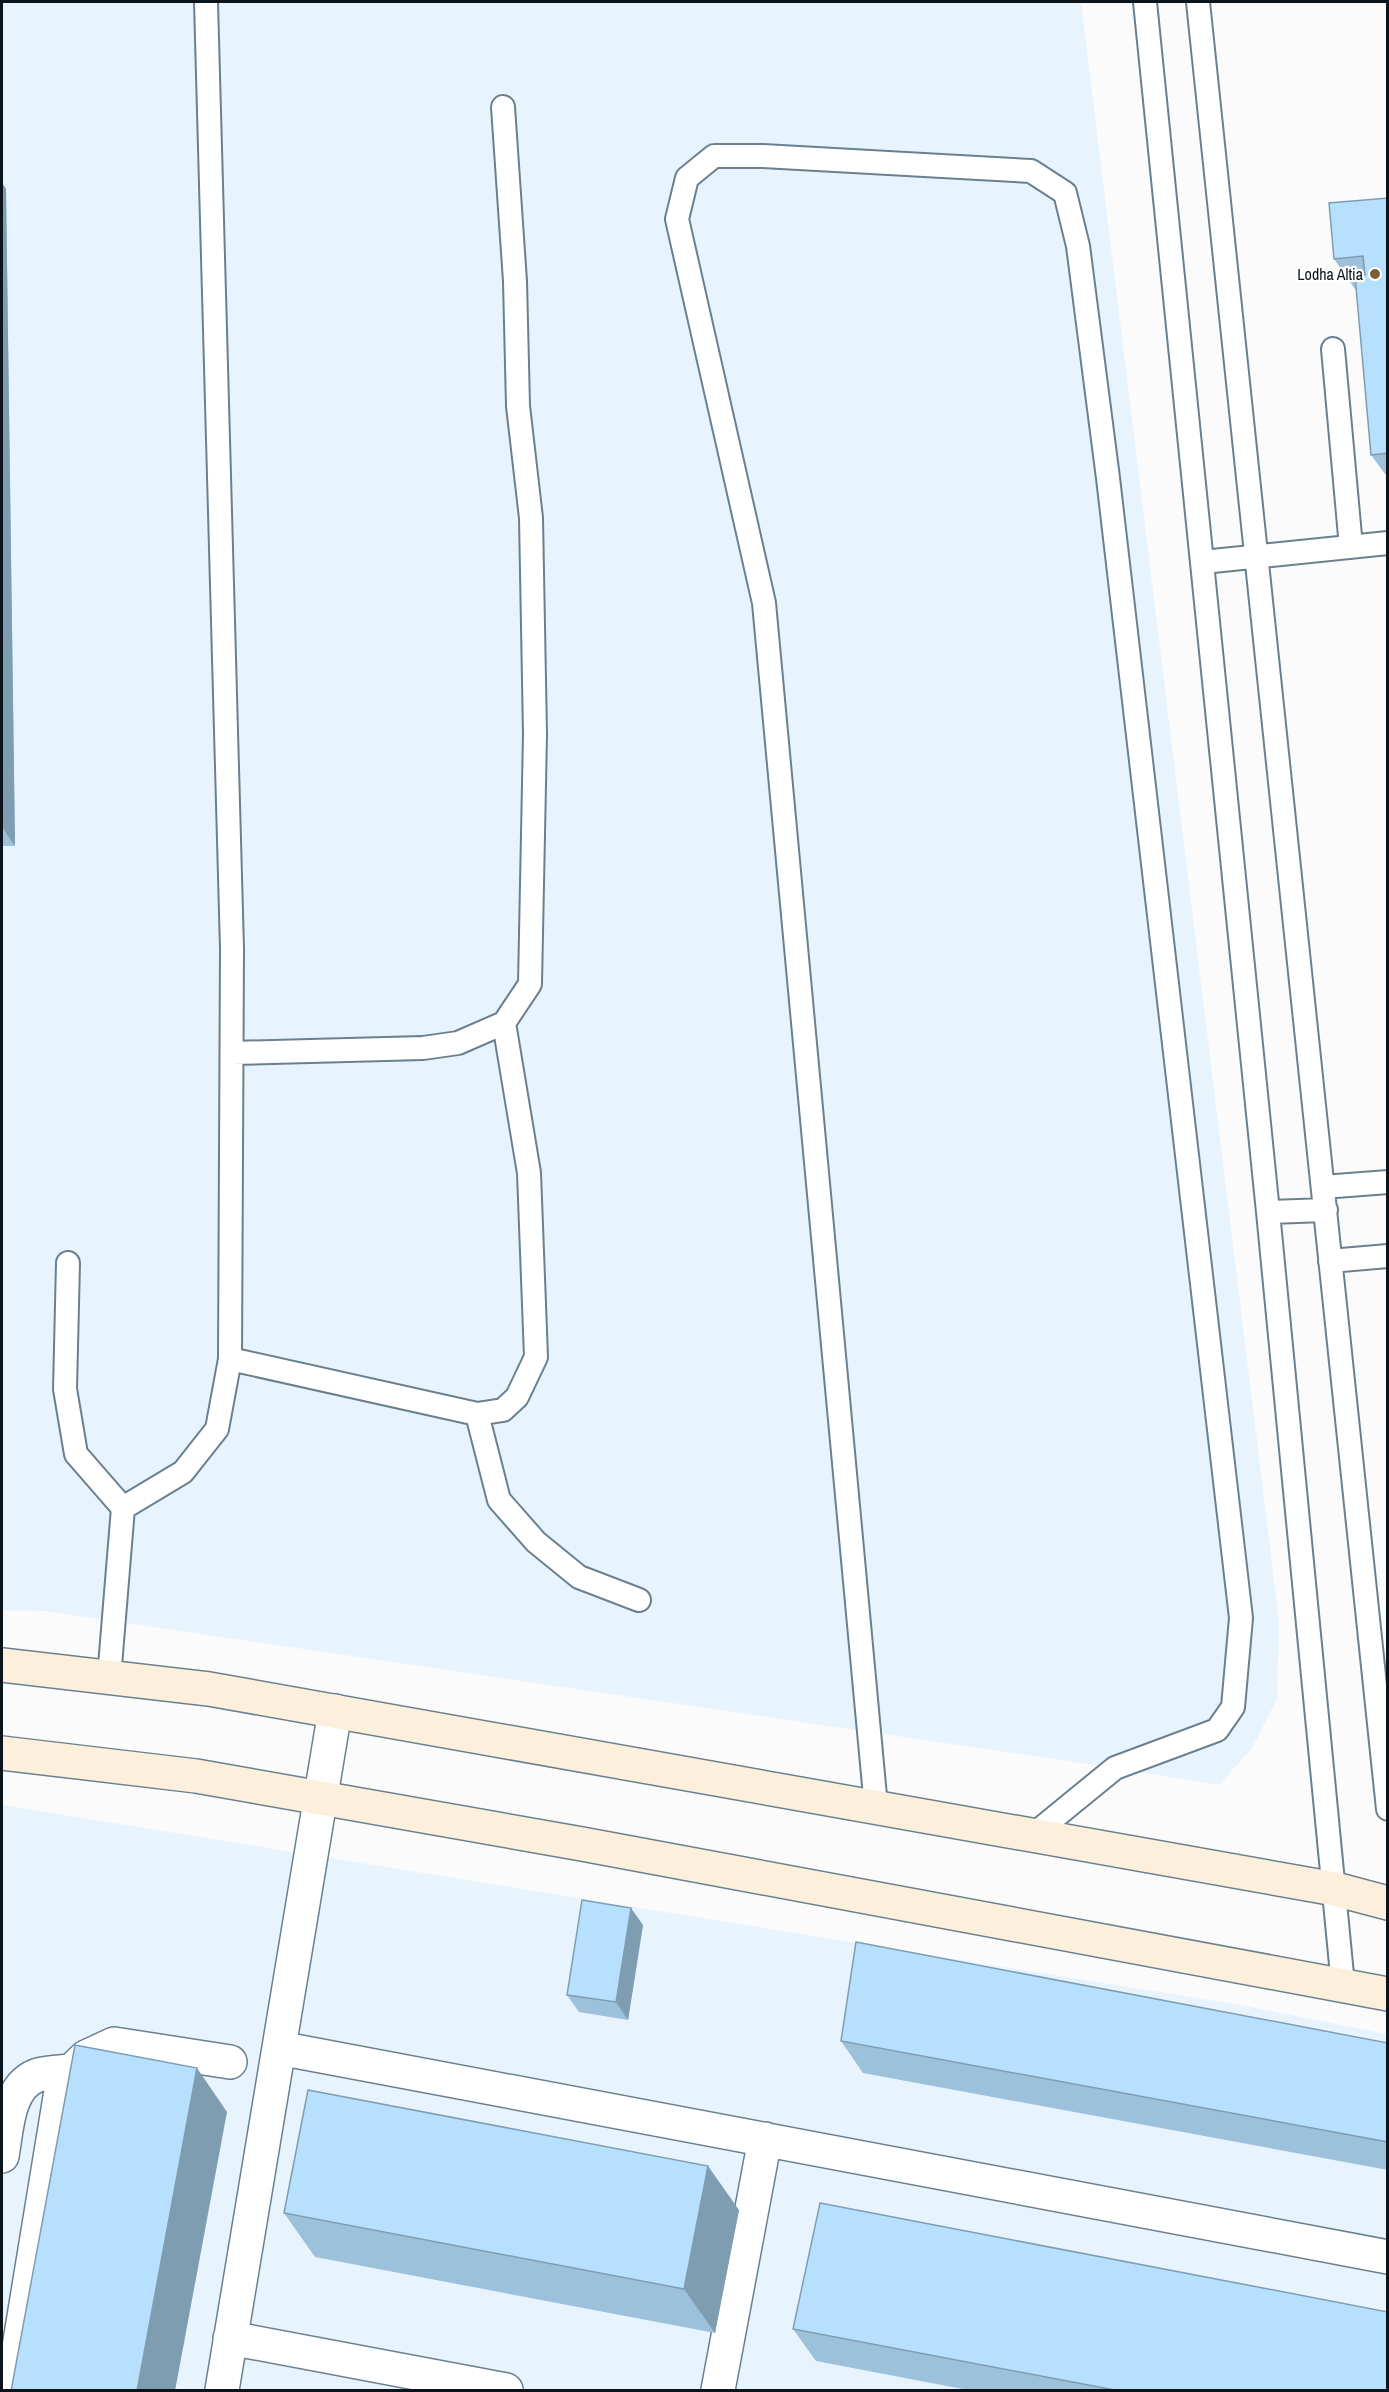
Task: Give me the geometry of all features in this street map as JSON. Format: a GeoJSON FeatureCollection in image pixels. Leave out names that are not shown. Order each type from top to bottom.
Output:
{"type":"FeatureCollection","features":[{"type":"Feature","properties":{"kind":"main road"},"geometry":{"type":"LineString","coordinates":[[2,1665],[209,1689],[1335,1889],[1388,1903]]}},
{"type":"Feature","properties":{"kind":"main road"},"geometry":{"type":"LineString","coordinates":[[2,1753],[196,1776],[582,1844],[1388,1994]]}},
{"type":"Feature","properties":{"kind":"street"},"geometry":{"type":"LineString","coordinates":[[222,2391],[335,1712]]}},
{"type":"Feature","properties":{"kind":"street"},"geometry":{"type":"LineString","coordinates":[[12,2391],[63,2079],[86,2057],[114,2044],[230,2062]]}},
{"type":"Feature","properties":{"kind":"street"},"geometry":{"type":"LineString","coordinates":[[279,2048],[1388,2257]]}},
{"type":"Feature","properties":{"kind":"street"},"geometry":{"type":"LineString","coordinates":[[2,2156],[10,2111],[20,2086],[38,2075],[71,2071]]}},
{"type":"Feature","properties":{"kind":"street"},"geometry":{"type":"LineString","coordinates":[[718,2391],[765,2139]]}},
{"type":"Feature","properties":{"kind":"street"},"geometry":{"type":"LineString","coordinates":[[230,2338],[506,2391]]}},
{"type":"Feature","properties":{"kind":"lane"},"geometry":{"type":"LineString","coordinates":[[123,1508],[183,1472],[217,1429],[230,1359],[232,949],[206,2]]}},
{"type":"Feature","properties":{"kind":"lane"},"geometry":{"type":"LineString","coordinates":[[1145,2],[1344,1985]]}},
{"type":"Feature","properties":{"kind":"lane"},"geometry":{"type":"LineString","coordinates":[[1198,2],[1388,1809]]}},
{"type":"Feature","properties":{"kind":"lane"},"geometry":{"type":"LineString","coordinates":[[232,1053],[423,1048],[458,1043],[504,1023],[530,984],[535,734],[531,518],[519,406],[515,281],[503,106]]}},
{"type":"Feature","properties":{"kind":"lane"},"geometry":{"type":"LineString","coordinates":[[876,1807],[764,603],[677,219],[687,178],[714,156],[763,156],[1031,171],[1065,193],[1078,246],[1108,477],[1241,1618],[1233,1707],[1217,1730],[1115,1768],[1033,1835]]}},
{"type":"Feature","properties":{"kind":"lane"},"geometry":{"type":"LineString","coordinates":[[1333,349],[1351,547]]}},
{"type":"Feature","properties":{"kind":"lane"},"geometry":{"type":"LineString","coordinates":[[1203,562],[1388,543]]}},
{"type":"Feature","properties":{"kind":"lane"},"geometry":{"type":"LineString","coordinates":[[230,1359],[477,1414],[503,1410],[517,1397],[536,1357],[529,1173],[504,1023]]}},
{"type":"Feature","properties":{"kind":"lane"},"geometry":{"type":"LineString","coordinates":[[1323,1187],[1388,1182]]}},
{"type":"Feature","properties":{"kind":"lane"},"geometry":{"type":"LineString","coordinates":[[1268,1212],[1326,1210]]}},
{"type":"Feature","properties":{"kind":"lane"},"geometry":{"type":"LineString","coordinates":[[1330,1261],[1388,1256]]}},
{"type":"Feature","properties":{"kind":"lane"},"geometry":{"type":"LineString","coordinates":[[68,1263],[65,1389],[76,1454],[123,1508],[109,1678]]}},
{"type":"Feature","properties":{"kind":"lane"},"geometry":{"type":"LineString","coordinates":[[477,1414],[499,1500],[536,1542],[579,1577],[639,1600]]}},
{"type":"Feature","properties":{"kind":"shaded area"},"geometry":{"type":"Polygon","coordinates":[[[2,2],[1081,2],[1279,1621],[1277,1699],[1252,1748],[1219,1785],[44,1611],[2,1610],[2,2]]]}},
{"type":"Feature","properties":{"kind":"shaded area"},"geometry":{"type":"Polygon","coordinates":[[[2,1805],[1240,2005],[1387,2034],[1387,2390],[2,2390],[2,1805]]]}},
{"type":"Feature","properties":{"kind":"building"},"geometry":{"type":"Polygon","coordinates":[[[1388,198],[1388,453],[1371,455],[1355,276],[1365,275],[1363,256],[1334,259],[1329,203],[1388,198]]]}},
{"type":"Feature","properties":{"kind":"building"},"geometry":{"type":"Polygon","coordinates":[[[582,1900],[631,1908],[616,2002],[567,1995],[582,1900]]]}},
{"type":"Feature","properties":{"kind":"building"},"geometry":{"type":"Polygon","coordinates":[[[856,1942],[1388,2043],[1388,2142],[841,2041],[856,1942]]]}},
{"type":"Feature","properties":{"kind":"building"},"geometry":{"type":"Polygon","coordinates":[[[75,2045],[197,2068],[137,2391],[11,2391],[75,2045]]]}},
{"type":"Feature","properties":{"kind":"building"},"geometry":{"type":"Polygon","coordinates":[[[308,2090],[708,2166],[684,2289],[284,2213],[308,2090]]]}},
{"type":"Feature","properties":{"kind":"building"},"geometry":{"type":"Polygon","coordinates":[[[820,2203],[1388,2312],[1388,2391],[1120,2391],[793,2329],[820,2203]]]}},
{"type":"Feature","properties":{"kind":"place","name":"Lodha Altia"},"geometry":{"type":"Point","coordinates":[1375,274]}}]}
